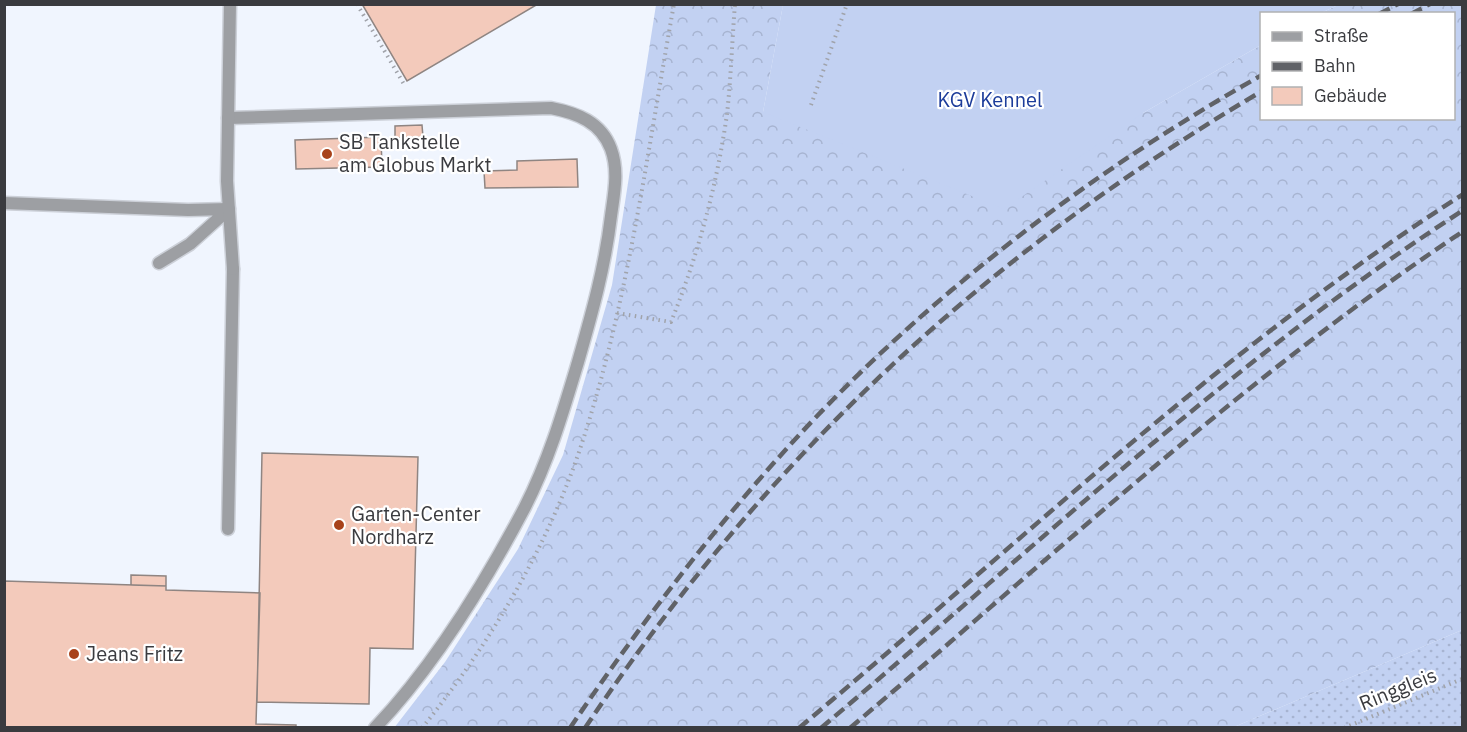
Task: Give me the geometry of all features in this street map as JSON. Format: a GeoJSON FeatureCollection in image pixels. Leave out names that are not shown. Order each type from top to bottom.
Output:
{"type":"FeatureCollection","features":[{"type":"Feature","properties":{"kind":"street"},"geometry":{"type":"LineString","coordinates":[[228,529],[233,303],[228,118],[230,4]]}},
{"type":"Feature","properties":{"kind":"street"},"geometry":{"type":"LineString","coordinates":[[228,118],[551,108],[572,112],[585,118],[602,134],[612,151],[616,180],[606,261],[559,429],[526,505],[488,573],[440,644],[375,728]]}},
{"type":"Feature","properties":{"kind":"street"},"geometry":{"type":"LineString","coordinates":[[4,203],[188,210],[229,209]]}},
{"type":"Feature","properties":{"kind":"street"},"geometry":{"type":"LineString","coordinates":[[159,262],[190,244],[229,209]]}},
{"type":"Feature","properties":{"kind":"path"},"geometry":{"type":"LineString","coordinates":[[357,4],[405,86]]}},
{"type":"Feature","properties":{"kind":"path"},"geometry":{"type":"LineString","coordinates":[[422,728],[450,693],[515,592],[544,537],[580,449],[617,313],[674,4]]}},
{"type":"Feature","properties":{"kind":"path"},"geometry":{"type":"LineString","coordinates":[[617,313],[672,322],[693,267],[710,203],[727,115],[735,4]]}},
{"type":"Feature","properties":{"kind":"path"},"geometry":{"type":"LineString","coordinates":[[811,105],[847,4]]}},
{"type":"Feature","properties":{"kind":"path","name":"Ringgleis"},"geometry":{"type":"LineString","coordinates":[[1344,728],[1462,679]]}},
{"type":"Feature","properties":{"kind":"green space","name":"KGV Kennel"},"geometry":{"type":"Polygon","coordinates":[[[783,4],[1338,5],[1323,12],[1260,12],[1260,46],[1143,113],[1004,209],[763,112],[783,4]]]}},
{"type":"Feature","properties":{"kind":"green space"},"geometry":{"type":"Polygon","coordinates":[[[656,5],[783,5],[763,112],[1143,113],[1260,46],[1260,120],[1455,120],[1455,12],[1323,12],[1338,5],[1462,5],[1462,630],[1234,727],[394,728],[445,662],[518,549],[563,455],[612,285],[656,5]]]}},
{"type":"Feature","properties":{"kind":"green space"},"geometry":{"type":"Polygon","coordinates":[[[1462,630],[1462,727],[1234,727],[1462,630]]]}},
{"type":"Feature","properties":{"kind":"building"},"geometry":{"type":"Polygon","coordinates":[[[362,4],[538,4],[407,81],[362,4]]]}},
{"type":"Feature","properties":{"kind":"building"},"geometry":{"type":"Polygon","coordinates":[[[422,125],[423,137],[395,138],[395,126],[422,125]]]}},
{"type":"Feature","properties":{"kind":"building"},"geometry":{"type":"Polygon","coordinates":[[[381,137],[382,167],[296,169],[295,140],[381,137]]]}},
{"type":"Feature","properties":{"kind":"building"},"geometry":{"type":"Polygon","coordinates":[[[577,159],[578,187],[485,188],[484,171],[517,170],[517,161],[577,159]]]}},
{"type":"Feature","properties":{"kind":"building","name":"Garten-Center Nordharz"},"geometry":{"type":"Polygon","coordinates":[[[262,453],[418,457],[413,649],[370,648],[369,704],[257,702],[262,453]]]}},
{"type":"Feature","properties":{"kind":"building"},"geometry":{"type":"Polygon","coordinates":[[[131,575],[166,576],[166,586],[131,585],[131,575]]]}},
{"type":"Feature","properties":{"kind":"building"},"geometry":{"type":"Polygon","coordinates":[[[4,581],[166,586],[166,590],[260,593],[256,724],[296,725],[296,728],[4,728],[4,581]]]}},
{"type":"Feature","properties":{"kind":"railway"},"geometry":{"type":"LineString","coordinates":[[1383,12],[1398,4]]}},
{"type":"Feature","properties":{"kind":"railway"},"geometry":{"type":"LineString","coordinates":[[1415,12],[1430,4]]}},
{"type":"Feature","properties":{"kind":"railway"},"geometry":{"type":"LineString","coordinates":[[570,728],[648,618],[730,513],[840,392],[895,340],[1011,242],[1072,197],[1134,153],[1260,76]]}},
{"type":"Feature","properties":{"kind":"railway"},"geometry":{"type":"LineString","coordinates":[[585,728],[655,630],[728,537],[805,451],[887,370],[973,294],[1064,222],[1160,155],[1260,92]]}},
{"type":"Feature","properties":{"kind":"railway"},"geometry":{"type":"LineString","coordinates":[[799,728],[1041,519],[1205,382],[1374,254],[1462,195]]}},
{"type":"Feature","properties":{"kind":"railway"},"geometry":{"type":"LineString","coordinates":[[821,728],[1213,393],[1377,269],[1462,211]]}},
{"type":"Feature","properties":{"kind":"railway"},"geometry":{"type":"LineString","coordinates":[[850,728],[1225,408],[1381,288],[1462,232]]}},
{"type":"Feature","properties":{"kind":"place","name":"SB Tankstelle am Globus Markt"},"geometry":{"type":"Point","coordinates":[327,154]}},
{"type":"Feature","properties":{"kind":"place","name":"Garten-Center Nordharz"},"geometry":{"type":"Point","coordinates":[339,525]}},
{"type":"Feature","properties":{"kind":"place","name":"Jeans Fritz"},"geometry":{"type":"Point","coordinates":[74,654]}}]}
